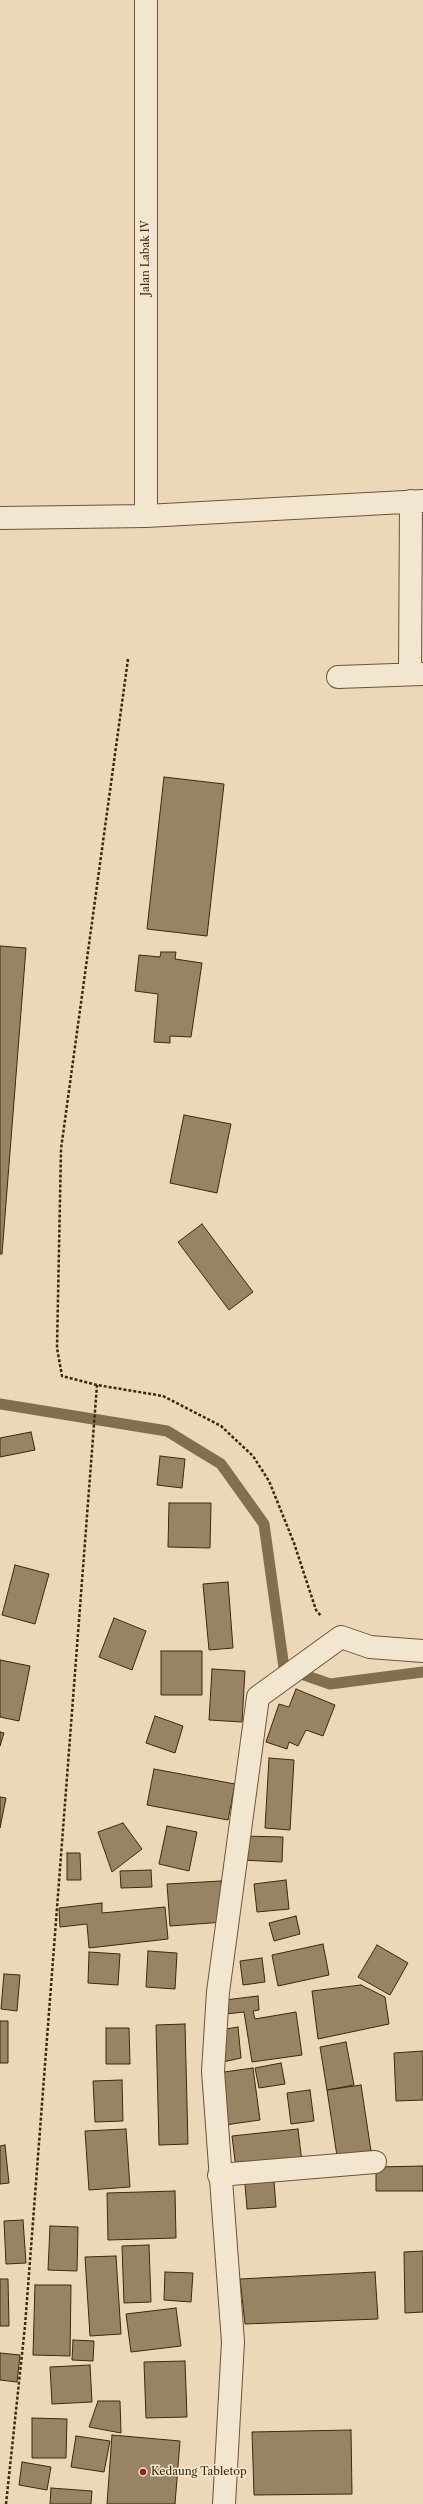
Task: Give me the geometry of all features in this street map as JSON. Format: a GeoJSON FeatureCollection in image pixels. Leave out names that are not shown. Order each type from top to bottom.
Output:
{"type":"FeatureCollection","features":[{"type":"Feature","properties":{"kind":"street","name":"Jalan Labak IV"},"geometry":{"type":"LineString","coordinates":[[146,0],[146,516]]}},
{"type":"Feature","properties":{"kind":"street"},"geometry":{"type":"LineString","coordinates":[[0,518],[146,516],[417,501],[417,673],[338,677]]}},
{"type":"Feature","properties":{"kind":"street"},"geometry":{"type":"LineString","coordinates":[[224,2504],[233,2342],[219,2174],[213,2071],[218,1992],[258,1697],[341,1637],[370,1647],[423,1651]]}},
{"type":"Feature","properties":{"kind":"street"},"geometry":{"type":"LineString","coordinates":[[219,2174],[375,2162]]}},
{"type":"Feature","properties":{"kind":"path"},"geometry":{"type":"LineString","coordinates":[[128,658],[61,1149],[57,1348],[62,1376],[97,1386],[163,1396],[221,1426],[253,1456],[269,1481],[284,1516],[316,1610],[334,1634],[341,1637]]}},
{"type":"Feature","properties":{"kind":"path"},"geometry":{"type":"LineString","coordinates":[[6,2504],[25,2326],[97,1386]]}},
{"type":"Feature","properties":{"kind":"building"},"geometry":{"type":"Polygon","coordinates":[[[164,777],[224,784],[207,936],[147,929],[164,777]]]}},
{"type":"Feature","properties":{"kind":"building"},"geometry":{"type":"Polygon","coordinates":[[[0,946],[26,948],[2,1254],[0,1254],[0,946]]]}},
{"type":"Feature","properties":{"kind":"building"},"geometry":{"type":"Polygon","coordinates":[[[161,952],[176,952],[175,959],[202,963],[191,1037],[170,1036],[170,1043],[154,1042],[158,994],[135,991],[139,955],[160,957],[161,952]]]}},
{"type":"Feature","properties":{"kind":"building"},"geometry":{"type":"Polygon","coordinates":[[[184,1115],[231,1124],[217,1193],[170,1183],[184,1115]]]}},
{"type":"Feature","properties":{"kind":"building"},"geometry":{"type":"Polygon","coordinates":[[[202,1224],[253,1292],[229,1310],[178,1242],[202,1224]]]}},
{"type":"Feature","properties":{"kind":"building"},"geometry":{"type":"Polygon","coordinates":[[[31,1432],[35,1450],[0,1457],[0,1438],[31,1432]]]}},
{"type":"Feature","properties":{"kind":"building"},"geometry":{"type":"Polygon","coordinates":[[[160,1456],[185,1459],[182,1488],[157,1485],[160,1456]]]}},
{"type":"Feature","properties":{"kind":"building"},"geometry":{"type":"Polygon","coordinates":[[[169,1503],[211,1503],[210,1548],[168,1547],[169,1503]]]}},
{"type":"Feature","properties":{"kind":"building"},"geometry":{"type":"Polygon","coordinates":[[[15,1565],[49,1574],[35,1624],[2,1615],[15,1565]]]}},
{"type":"Feature","properties":{"kind":"building"},"geometry":{"type":"Polygon","coordinates":[[[228,1582],[233,1648],[209,1650],[203,1584],[228,1582]]]}},
{"type":"Feature","properties":{"kind":"building"},"geometry":{"type":"Polygon","coordinates":[[[114,1618],[146,1631],[132,1670],[99,1657],[114,1618]]]}},
{"type":"Feature","properties":{"kind":"building"},"geometry":{"type":"Polygon","coordinates":[[[161,1651],[202,1651],[202,1695],[161,1695],[161,1651]]]}},
{"type":"Feature","properties":{"kind":"building"},"geometry":{"type":"Polygon","coordinates":[[[0,1660],[30,1666],[19,1721],[0,1717],[0,1660]]]}},
{"type":"Feature","properties":{"kind":"building"},"geometry":{"type":"Polygon","coordinates":[[[212,1669],[245,1671],[242,1722],[209,1720],[212,1669]]]}},
{"type":"Feature","properties":{"kind":"building"},"geometry":{"type":"Polygon","coordinates":[[[296,1689],[335,1705],[323,1736],[306,1730],[298,1746],[289,1742],[287,1749],[266,1742],[279,1704],[289,1707],[296,1689]]]}},
{"type":"Feature","properties":{"kind":"building"},"geometry":{"type":"Polygon","coordinates":[[[155,1716],[183,1726],[175,1753],[146,1743],[155,1716]]]}},
{"type":"Feature","properties":{"kind":"building"},"geometry":{"type":"Polygon","coordinates":[[[0,1732],[4,1733],[0,1746],[0,1732]]]}},
{"type":"Feature","properties":{"kind":"building"},"geometry":{"type":"Polygon","coordinates":[[[269,1758],[294,1760],[290,1830],[265,1828],[269,1758]]]}},
{"type":"Feature","properties":{"kind":"building"},"geometry":{"type":"Polygon","coordinates":[[[154,1769],[235,1784],[228,1820],[147,1805],[154,1769]]]}},
{"type":"Feature","properties":{"kind":"building"},"geometry":{"type":"Polygon","coordinates":[[[0,1797],[6,1798],[0,1828],[0,1797]]]}},
{"type":"Feature","properties":{"kind":"building"},"geometry":{"type":"Polygon","coordinates":[[[123,1823],[142,1849],[112,1872],[98,1832],[123,1823]]]}},
{"type":"Feature","properties":{"kind":"building"},"geometry":{"type":"Polygon","coordinates":[[[167,1826],[197,1832],[189,1871],[159,1864],[167,1826]]]}},
{"type":"Feature","properties":{"kind":"building"},"geometry":{"type":"Polygon","coordinates":[[[242,1836],[283,1837],[282,1862],[241,1860],[242,1836]]]}},
{"type":"Feature","properties":{"kind":"building"},"geometry":{"type":"Polygon","coordinates":[[[67,1853],[80,1853],[81,1880],[67,1880],[67,1853]]]}},
{"type":"Feature","properties":{"kind":"building"},"geometry":{"type":"Polygon","coordinates":[[[151,1870],[152,1887],[121,1888],[120,1871],[151,1870]]]}},
{"type":"Feature","properties":{"kind":"building"},"geometry":{"type":"Polygon","coordinates":[[[286,1880],[289,1909],[257,1912],[254,1884],[286,1880]]]}},
{"type":"Feature","properties":{"kind":"building"},"geometry":{"type":"Polygon","coordinates":[[[221,1881],[224,1922],[170,1926],[167,1884],[221,1881]]]}},
{"type":"Feature","properties":{"kind":"building"},"geometry":{"type":"Polygon","coordinates":[[[102,1903],[102,1913],[165,1907],[168,1939],[89,1948],[87,1924],[60,1927],[59,1908],[102,1903]]]}},
{"type":"Feature","properties":{"kind":"building"},"geometry":{"type":"Polygon","coordinates":[[[296,1916],[300,1934],[274,1941],[269,1923],[296,1916]]]}},
{"type":"Feature","properties":{"kind":"building"},"geometry":{"type":"Polygon","coordinates":[[[323,1944],[329,1975],[278,1986],[272,1955],[323,1944]]]}},
{"type":"Feature","properties":{"kind":"building"},"geometry":{"type":"Polygon","coordinates":[[[377,1945],[408,1963],[390,1995],[358,1977],[377,1945]]]}},
{"type":"Feature","properties":{"kind":"building"},"geometry":{"type":"Polygon","coordinates":[[[148,1951],[177,1953],[175,1989],[146,1987],[148,1951]]]}},
{"type":"Feature","properties":{"kind":"building"},"geometry":{"type":"Polygon","coordinates":[[[89,1952],[120,1954],[118,1985],[88,1983],[89,1952]]]}},
{"type":"Feature","properties":{"kind":"building"},"geometry":{"type":"Polygon","coordinates":[[[262,1958],[265,1982],[243,1985],[240,1961],[262,1958]]]}},
{"type":"Feature","properties":{"kind":"building"},"geometry":{"type":"Polygon","coordinates":[[[4,1974],[20,1975],[17,2011],[1,2009],[4,1974]]]}},
{"type":"Feature","properties":{"kind":"building"},"geometry":{"type":"Polygon","coordinates":[[[361,1985],[385,1997],[389,2024],[318,2039],[312,1991],[361,1985]]]}},
{"type":"Feature","properties":{"kind":"building"},"geometry":{"type":"Polygon","coordinates":[[[258,1996],[259,2010],[253,2011],[255,2019],[296,2012],[302,2055],[252,2062],[244,2012],[226,2014],[225,2000],[258,1996]]]}},
{"type":"Feature","properties":{"kind":"building"},"geometry":{"type":"Polygon","coordinates":[[[0,2021],[8,2021],[8,2063],[0,2063],[0,2021]]]}},
{"type":"Feature","properties":{"kind":"building"},"geometry":{"type":"Polygon","coordinates":[[[185,2024],[188,2144],[159,2145],[156,2025],[185,2024]]]}},
{"type":"Feature","properties":{"kind":"building"},"geometry":{"type":"Polygon","coordinates":[[[238,2027],[241,2058],[223,2062],[226,2029],[238,2027]]]}},
{"type":"Feature","properties":{"kind":"building"},"geometry":{"type":"Polygon","coordinates":[[[106,2028],[129,2028],[130,2064],[106,2064],[106,2028]]]}},
{"type":"Feature","properties":{"kind":"building"},"geometry":{"type":"Polygon","coordinates":[[[346,2042],[354,2085],[327,2090],[320,2047],[346,2042]]]}},
{"type":"Feature","properties":{"kind":"building"},"geometry":{"type":"Polygon","coordinates":[[[423,2051],[423,2100],[396,2101],[394,2053],[423,2051]]]}},
{"type":"Feature","properties":{"kind":"building"},"geometry":{"type":"Polygon","coordinates":[[[281,2063],[285,2084],[259,2088],[255,2068],[281,2063]]]}},
{"type":"Feature","properties":{"kind":"building"},"geometry":{"type":"Polygon","coordinates":[[[253,2068],[260,2120],[225,2125],[217,2073],[253,2068]]]}},
{"type":"Feature","properties":{"kind":"building"},"geometry":{"type":"Polygon","coordinates":[[[122,2080],[123,2121],[95,2122],[93,2081],[122,2080]]]}},
{"type":"Feature","properties":{"kind":"building"},"geometry":{"type":"Polygon","coordinates":[[[361,2085],[371,2151],[337,2156],[327,2090],[361,2085]]]}},
{"type":"Feature","properties":{"kind":"building"},"geometry":{"type":"Polygon","coordinates":[[[310,2090],[314,2121],[291,2124],[287,2093],[310,2090]]]}},
{"type":"Feature","properties":{"kind":"building"},"geometry":{"type":"Polygon","coordinates":[[[126,2129],[130,2187],[89,2190],[85,2131],[126,2129]]]}},
{"type":"Feature","properties":{"kind":"building"},"geometry":{"type":"Polygon","coordinates":[[[298,2129],[302,2162],[236,2169],[232,2136],[298,2129]]]}},
{"type":"Feature","properties":{"kind":"building"},"geometry":{"type":"Polygon","coordinates":[[[5,2145],[9,2183],[0,2184],[0,2146],[5,2145]]]}},
{"type":"Feature","properties":{"kind":"building"},"geometry":{"type":"Polygon","coordinates":[[[423,2166],[423,2191],[376,2191],[376,2167],[423,2166]]]}},
{"type":"Feature","properties":{"kind":"building"},"geometry":{"type":"Polygon","coordinates":[[[274,2181],[276,2207],[247,2209],[245,2184],[274,2181]]]}},
{"type":"Feature","properties":{"kind":"building"},"geometry":{"type":"Polygon","coordinates":[[[175,2191],[176,2238],[108,2240],[107,2193],[175,2191]]]}},
{"type":"Feature","properties":{"kind":"building"},"geometry":{"type":"Polygon","coordinates":[[[23,2220],[26,2263],[6,2264],[4,2221],[23,2220]]]}},
{"type":"Feature","properties":{"kind":"building"},"geometry":{"type":"Polygon","coordinates":[[[50,2226],[78,2227],[77,2271],[48,2270],[50,2226]]]}},
{"type":"Feature","properties":{"kind":"building"},"geometry":{"type":"Polygon","coordinates":[[[149,2245],[151,2302],[124,2303],[122,2246],[149,2245]]]}},
{"type":"Feature","properties":{"kind":"building"},"geometry":{"type":"Polygon","coordinates":[[[423,2251],[423,2312],[405,2313],[404,2252],[423,2251]]]}},
{"type":"Feature","properties":{"kind":"building"},"geometry":{"type":"Polygon","coordinates":[[[116,2256],[121,2334],[90,2336],[85,2257],[116,2256]]]}},
{"type":"Feature","properties":{"kind":"building"},"geometry":{"type":"Polygon","coordinates":[[[165,2272],[193,2273],[191,2302],[164,2300],[165,2272]]]}},
{"type":"Feature","properties":{"kind":"building"},"geometry":{"type":"Polygon","coordinates":[[[375,2272],[378,2319],[245,2324],[240,2279],[375,2272]]]}},
{"type":"Feature","properties":{"kind":"building"},"geometry":{"type":"Polygon","coordinates":[[[0,2279],[8,2279],[9,2326],[0,2326],[0,2279]]]}},
{"type":"Feature","properties":{"kind":"building"},"geometry":{"type":"Polygon","coordinates":[[[35,2285],[71,2285],[70,2356],[33,2355],[35,2285]]]}},
{"type":"Feature","properties":{"kind":"building"},"geometry":{"type":"Polygon","coordinates":[[[176,2308],[181,2346],[131,2352],[126,2314],[176,2308]]]}},
{"type":"Feature","properties":{"kind":"building"},"geometry":{"type":"Polygon","coordinates":[[[73,2340],[94,2341],[93,2361],[72,2360],[73,2340]]]}},
{"type":"Feature","properties":{"kind":"building"},"geometry":{"type":"Polygon","coordinates":[[[0,2353],[20,2355],[17,2382],[0,2380],[0,2353]]]}},
{"type":"Feature","properties":{"kind":"building"},"geometry":{"type":"Polygon","coordinates":[[[185,2361],[187,2417],[146,2418],[144,2362],[185,2361]]]}},
{"type":"Feature","properties":{"kind":"building"},"geometry":{"type":"Polygon","coordinates":[[[90,2365],[92,2402],[52,2404],[50,2367],[90,2365]]]}},
{"type":"Feature","properties":{"kind":"building"},"geometry":{"type":"Polygon","coordinates":[[[98,2401],[120,2401],[121,2433],[89,2427],[98,2401]]]}},
{"type":"Feature","properties":{"kind":"building"},"geometry":{"type":"Polygon","coordinates":[[[32,2418],[67,2419],[66,2458],[32,2458],[32,2418]]]}},
{"type":"Feature","properties":{"kind":"building"},"geometry":{"type":"Polygon","coordinates":[[[351,2430],[352,2494],[254,2495],[252,2432],[351,2430]]]}},
{"type":"Feature","properties":{"kind":"building","name":"Kedaung Tabletop"},"geometry":{"type":"Polygon","coordinates":[[[112,2435],[180,2441],[175,2504],[107,2504],[112,2435]]]}},
{"type":"Feature","properties":{"kind":"building"},"geometry":{"type":"Polygon","coordinates":[[[76,2436],[110,2441],[104,2472],[71,2467],[76,2436]]]}},
{"type":"Feature","properties":{"kind":"building"},"geometry":{"type":"Polygon","coordinates":[[[22,2462],[51,2467],[47,2490],[19,2485],[22,2462]]]}},
{"type":"Feature","properties":{"kind":"building"},"geometry":{"type":"Polygon","coordinates":[[[51,2488],[92,2491],[91,2504],[50,2504],[51,2488]]]}},
{"type":"Feature","properties":{"kind":"waterway"},"geometry":{"type":"LineString","coordinates":[[0,1404],[167,1431],[221,1464],[264,1524],[284,1668],[330,1684],[423,1672]]}},
{"type":"Feature","properties":{"kind":"place","name":"Kedaung Tabletop"},"geometry":{"type":"Point","coordinates":[143,2472]}}]}
